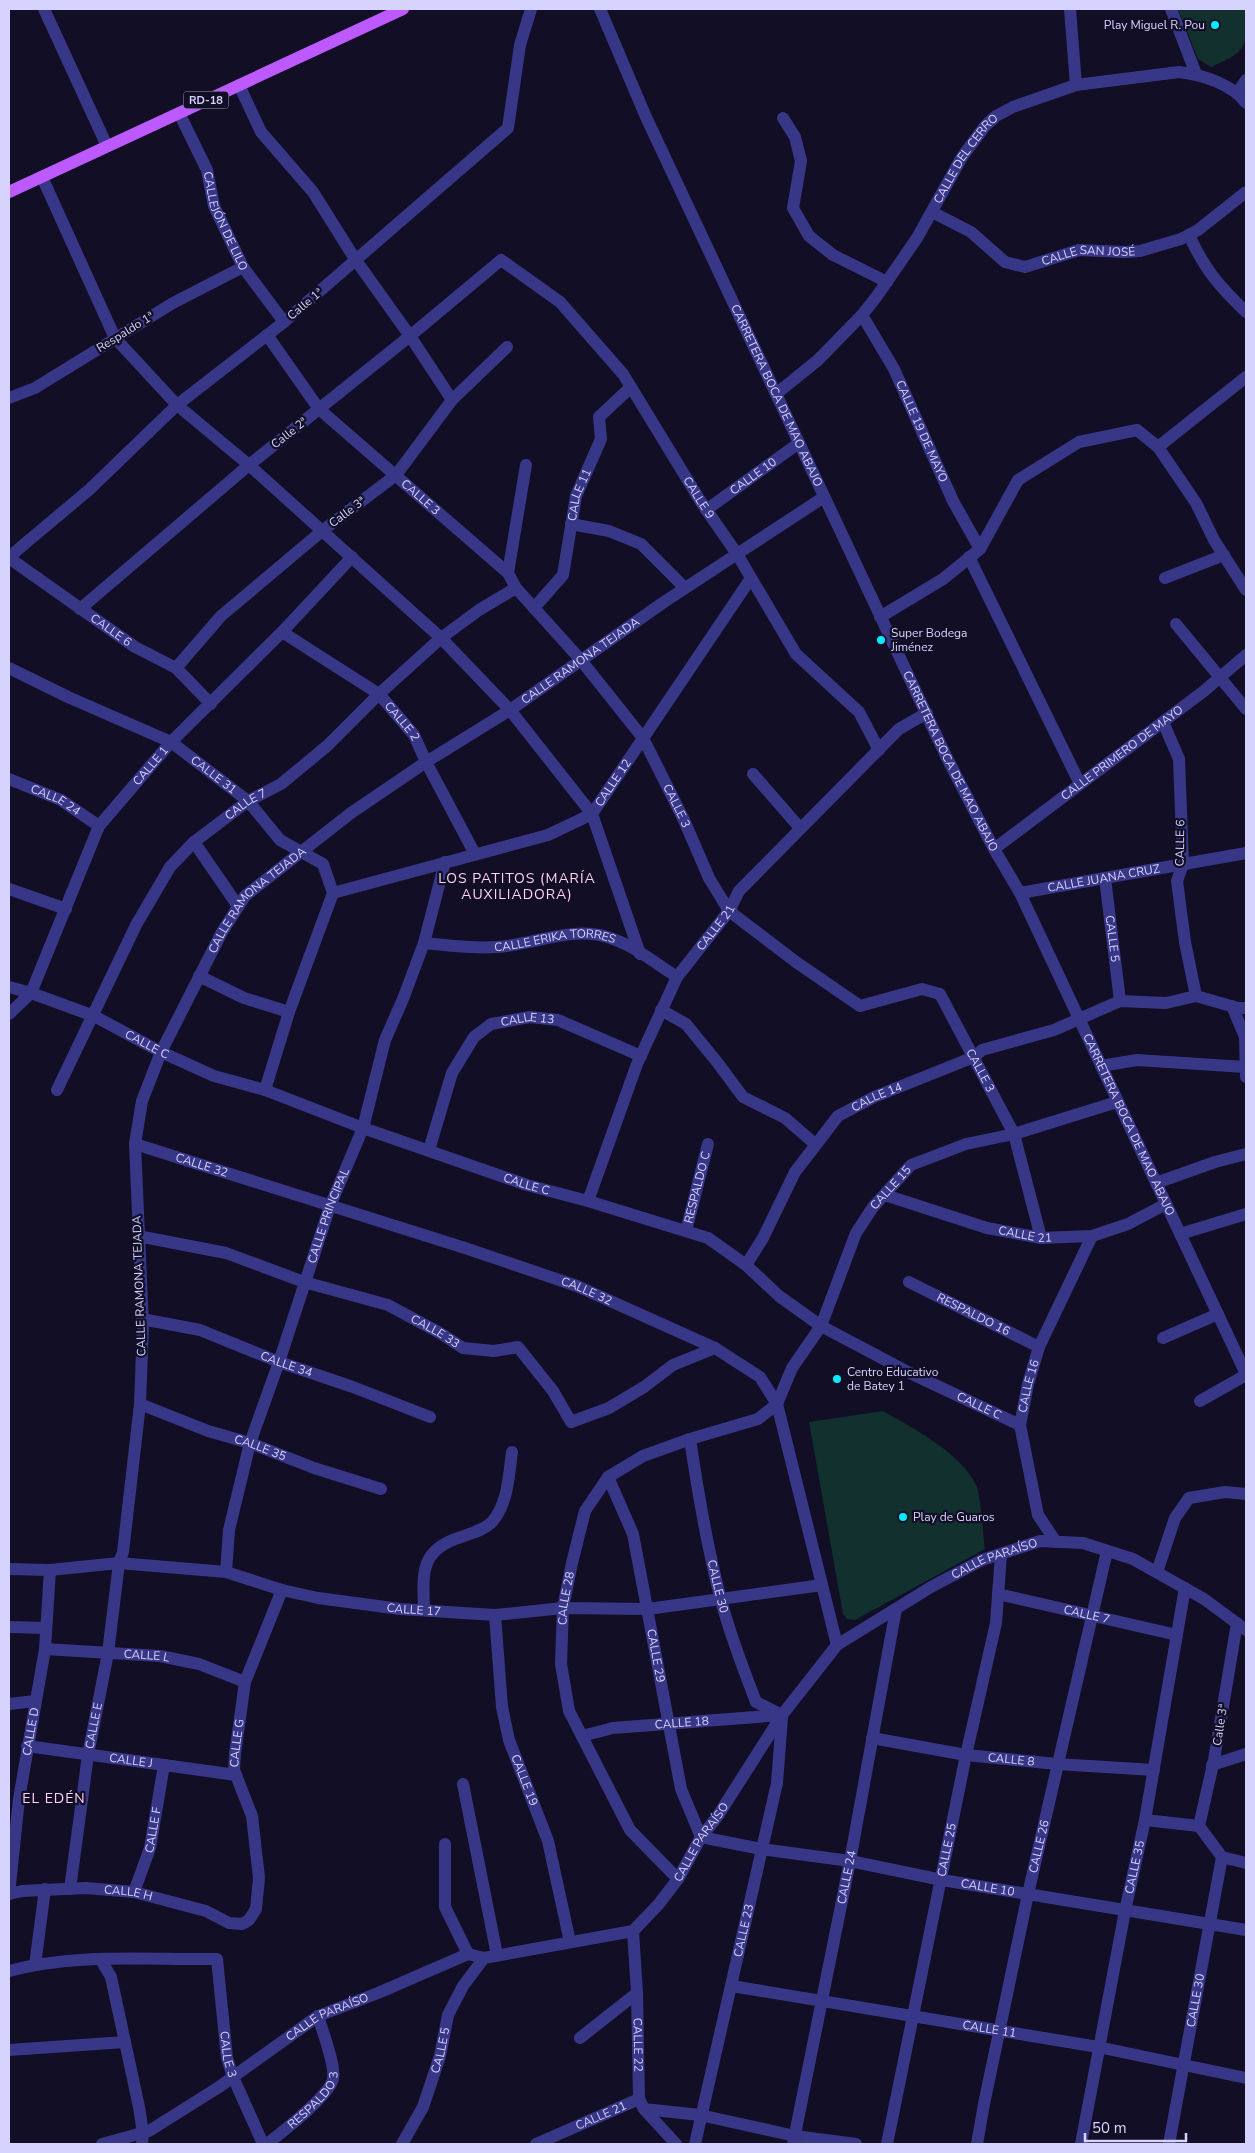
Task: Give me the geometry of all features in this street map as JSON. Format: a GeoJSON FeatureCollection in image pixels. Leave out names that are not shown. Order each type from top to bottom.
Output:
{"type":"FeatureCollection","features":[{"type":"Feature","properties":{"kind":"main road","name":"RD-18"},"geometry":{"type":"LineString","coordinates":[[9,192],[402,9]]}},
{"type":"Feature","properties":{"kind":"street"},"geometry":{"type":"LineString","coordinates":[[44,9],[107,146]]}},
{"type":"Feature","properties":{"kind":"street","name":"Calle 1ª"},"geometry":{"type":"LineString","coordinates":[[9,558],[90,489],[177,405],[284,322],[508,128],[520,45],[531,9]]}},
{"type":"Feature","properties":{"kind":"street","name":"CARRETERA BOCA DE MAO ABAJO"},"geometry":{"type":"LineString","coordinates":[[600,9],[646,117],[880,617],[947,758],[994,849],[1020,893],[1081,1019],[1117,1102],[1218,1314],[1242,1352],[1246,1374]]}},
{"type":"Feature","properties":{"kind":"street"},"geometry":{"type":"LineString","coordinates":[[1070,9],[1076,85]]}},
{"type":"Feature","properties":{"kind":"street"},"geometry":{"type":"LineString","coordinates":[[1171,9],[1196,74]]}},
{"type":"Feature","properties":{"kind":"street","name":"CALLE DEL CERRO"},"geometry":{"type":"LineString","coordinates":[[776,394],[818,360],[862,315],[917,238],[962,157],[985,126],[996,116],[1013,107],[1076,85],[1180,72],[1196,74],[1238,92]]}},
{"type":"Feature","properties":{"kind":"street"},"geometry":{"type":"LineString","coordinates":[[1246,80],[1238,92],[1246,103]]}},
{"type":"Feature","properties":{"kind":"street"},"geometry":{"type":"LineString","coordinates":[[239,85],[261,132],[313,192],[452,400]]}},
{"type":"Feature","properties":{"kind":"street","name":"CALLEJÓN DE LILO"},"geometry":{"type":"LineString","coordinates":[[179,112],[207,170],[214,206],[243,267],[284,322]]}},
{"type":"Feature","properties":{"kind":"street"},"geometry":{"type":"LineString","coordinates":[[783,118],[795,137],[801,161],[794,208],[809,236],[833,255],[887,282]]}},
{"type":"Feature","properties":{"kind":"street"},"geometry":{"type":"LineString","coordinates":[[42,176],[115,338],[177,405],[249,465],[441,638],[510,710],[592,814],[640,954]]}},
{"type":"Feature","properties":{"kind":"street","name":"CALLE SAN JOSÉ"},"geometry":{"type":"LineString","coordinates":[[932,212],[971,232],[1005,262],[1013,266],[1025,267],[1079,250],[1140,251],[1189,235],[1246,192]]}},
{"type":"Feature","properties":{"kind":"street"},"geometry":{"type":"LineString","coordinates":[[1189,235],[1201,261],[1216,281],[1246,312]]}},
{"type":"Feature","properties":{"kind":"street","name":"Calle 2ª"},"geometry":{"type":"LineString","coordinates":[[80,609],[249,465],[410,336],[501,260]]}},
{"type":"Feature","properties":{"kind":"street","name":"CALLE 9"},"geometry":{"type":"LineString","coordinates":[[501,260],[560,302],[623,374],[706,510],[737,554],[796,654],[859,712],[879,750]]}},
{"type":"Feature","properties":{"kind":"street","name":"Respaldo 1ª"},"geometry":{"type":"LineString","coordinates":[[9,398],[34,388],[173,302],[243,267]]}},
{"type":"Feature","properties":{"kind":"street","name":"CALLE 19 DE MAYO"},"geometry":{"type":"LineString","coordinates":[[862,315],[894,369],[953,501],[980,549]]}},
{"type":"Feature","properties":{"kind":"street","name":"CALLE 3"},"geometry":{"type":"LineString","coordinates":[[267,335],[320,409],[508,573],[516,588],[580,659],[643,738],[683,818],[709,878],[729,911],[796,962],[860,1006],[922,989],[940,994],[1014,1134],[1041,1238]]}},
{"type":"Feature","properties":{"kind":"street","name":"Calle 3ª"},"geometry":{"type":"LineString","coordinates":[[176,668],[220,616],[322,531],[396,475],[452,400],[507,347]]}},
{"type":"Feature","properties":{"kind":"street"},"geometry":{"type":"LineString","coordinates":[[1158,447],[1246,377]]}},
{"type":"Feature","properties":{"kind":"street","name":"CALLE 11"},"geometry":{"type":"LineString","coordinates":[[534,608],[563,575],[576,496],[601,439],[599,417],[631,387]]}},
{"type":"Feature","properties":{"kind":"street"},"geometry":{"type":"LineString","coordinates":[[880,617],[943,579],[980,549],[1018,480],[1079,442],[1137,430],[1158,447],[1196,503],[1224,555],[1246,590]]}},
{"type":"Feature","properties":{"kind":"street","name":"CALLE 10"},"geometry":{"type":"LineString","coordinates":[[706,510],[799,444]]}},
{"type":"Feature","properties":{"kind":"street"},"geometry":{"type":"LineString","coordinates":[[508,573],[526,465]]}},
{"type":"Feature","properties":{"kind":"street","name":"CALLE RAMONA TEJADA"},"geometry":{"type":"LineString","coordinates":[[118,1564],[123,1552],[140,1404],[142,1319],[135,1144],[142,1101],[161,1052],[222,932],[238,906],[245,896],[350,813],[426,762],[510,710],[580,659],[824,497]]}},
{"type":"Feature","properties":{"kind":"street"},"geometry":{"type":"LineString","coordinates":[[571,524],[609,530],[641,544],[685,588]]}},
{"type":"Feature","properties":{"kind":"street"},"geometry":{"type":"LineString","coordinates":[[1165,578],[1224,555]]}},
{"type":"Feature","properties":{"kind":"street","name":"CALLE 1"},"geometry":{"type":"LineString","coordinates":[[9,1014],[31,993],[99,826],[171,742],[282,632],[352,557]]}},
{"type":"Feature","properties":{"kind":"street"},"geometry":{"type":"LineString","coordinates":[[969,557],[1080,784]]}},
{"type":"Feature","properties":{"kind":"street","name":"CALLE 6"},"geometry":{"type":"LineString","coordinates":[[9,558],[135,648],[176,668],[211,704]]}},
{"type":"Feature","properties":{"kind":"street","name":"CALLE 12"},"geometry":{"type":"LineString","coordinates":[[333,893],[548,835],[592,814],[751,578]]}},
{"type":"Feature","properties":{"kind":"street","name":"CALLE 7"},"geometry":{"type":"LineString","coordinates":[[57,1090],[136,925],[170,867],[194,842],[248,801],[282,784],[327,746],[379,694],[441,638],[479,610],[516,588]]}},
{"type":"Feature","properties":{"kind":"street"},"geometry":{"type":"LineString","coordinates":[[1176,624],[1246,708]]}},
{"type":"Feature","properties":{"kind":"street","name":"CALLE 2"},"geometry":{"type":"LineString","coordinates":[[282,632],[379,694],[414,735],[426,762],[475,854]]}},
{"type":"Feature","properties":{"kind":"street","name":"CALLE PRIMERO DE MAYO"},"geometry":{"type":"LineString","coordinates":[[994,849],[1163,722],[1246,655]]}},
{"type":"Feature","properties":{"kind":"street","name":"CALLE 31"},"geometry":{"type":"LineString","coordinates":[[9,668],[68,697],[171,742],[248,801],[280,840],[324,864],[333,893]]}},
{"type":"Feature","properties":{"kind":"street","name":"CALLE 21"},"geometry":{"type":"LineString","coordinates":[[588,1201],[641,1056],[677,977],[729,911],[739,891],[899,729],[927,713]]}},
{"type":"Feature","properties":{"kind":"street","name":"CALLE 6"},"geometry":{"type":"LineString","coordinates":[[1163,722],[1179,759],[1183,864],[1177,880],[1185,942],[1196,996]]}},
{"type":"Feature","properties":{"kind":"street"},"geometry":{"type":"LineString","coordinates":[[753,774],[800,828]]}},
{"type":"Feature","properties":{"kind":"street","name":"CALLE 24"},"geometry":{"type":"LineString","coordinates":[[9,779],[60,800],[99,826]]}},
{"type":"Feature","properties":{"kind":"street"},"geometry":{"type":"LineString","coordinates":[[194,842],[238,906]]}},
{"type":"Feature","properties":{"kind":"street","name":"CALLE JUANA CRUZ"},"geometry":{"type":"LineString","coordinates":[[1020,893],[1246,853]]}},
{"type":"Feature","properties":{"kind":"street","name":"CALLE PRINCIPAL"},"geometry":{"type":"LineString","coordinates":[[226,1572],[229,1530],[250,1443],[279,1362],[330,1206],[363,1128],[385,1040],[424,943],[445,862]]}},
{"type":"Feature","properties":{"kind":"street","name":"CALLE 5"},"geometry":{"type":"LineString","coordinates":[[1105,878],[1120,1001]]}},
{"type":"Feature","properties":{"kind":"street"},"geometry":{"type":"LineString","coordinates":[[9,889],[66,909]]}},
{"type":"Feature","properties":{"kind":"street"},"geometry":{"type":"LineString","coordinates":[[265,1090],[289,1012],[333,893]]}},
{"type":"Feature","properties":{"kind":"street","name":"CALLE ERIKA TORRES"},"geometry":{"type":"LineString","coordinates":[[424,943],[474,948],[498,947],[573,933],[606,936],[628,946],[677,977]]}},
{"type":"Feature","properties":{"kind":"street"},"geometry":{"type":"LineString","coordinates":[[199,976],[244,998],[289,1012]]}},
{"type":"Feature","properties":{"kind":"street","name":"CALLE C"},"geometry":{"type":"LineString","coordinates":[[9,987],[94,1016],[161,1052],[214,1076],[265,1090],[363,1128],[527,1185],[588,1201],[708,1238],[746,1265],[779,1296],[821,1326],[910,1373],[1020,1425]]}},
{"type":"Feature","properties":{"kind":"street"},"geometry":{"type":"LineString","coordinates":[[1120,1001],[1166,1002],[1196,996],[1246,1008]]}},
{"type":"Feature","properties":{"kind":"street","name":"CALLE 14"},"geometry":{"type":"LineString","coordinates":[[746,1265],[762,1238],[795,1172],[838,1116],[874,1097],[974,1058],[982,1050],[1054,1030],[1120,1001]]}},
{"type":"Feature","properties":{"kind":"street"},"geometry":{"type":"LineString","coordinates":[[1101,1066],[1137,1060],[1245,1072],[1245,1037],[1232,1006]]}},
{"type":"Feature","properties":{"kind":"street"},"geometry":{"type":"LineString","coordinates":[[662,1010],[686,1024],[743,1097],[785,1118],[815,1144]]}},
{"type":"Feature","properties":{"kind":"street","name":"CALLE 13"},"geometry":{"type":"LineString","coordinates":[[428,1150],[452,1073],[474,1037],[491,1024],[530,1017],[558,1020],[641,1056]]}},
{"type":"Feature","properties":{"kind":"street","name":"CALLE 15"},"geometry":{"type":"LineString","coordinates":[[777,1404],[792,1368],[821,1326],[856,1233],[873,1207],[911,1165],[966,1144],[1014,1134],[1117,1102]]}},
{"type":"Feature","properties":{"kind":"street","name":"CALLE 32"},"geometry":{"type":"LineString","coordinates":[[135,1144],[465,1248],[577,1286],[715,1348],[760,1377],[777,1404],[837,1645]]}},
{"type":"Feature","properties":{"kind":"street","name":"RESPALDO C"},"geometry":{"type":"LineString","coordinates":[[686,1231],[708,1144]]}},
{"type":"Feature","properties":{"kind":"street"},"geometry":{"type":"LineString","coordinates":[[1156,1183],[1215,1162],[1246,1154]]}},
{"type":"Feature","properties":{"kind":"street","name":"CALLE 21"},"geometry":{"type":"LineString","coordinates":[[884,1195],[987,1228],[1041,1238],[1092,1236],[1128,1224],[1166,1204]]}},
{"type":"Feature","properties":{"kind":"street"},"geometry":{"type":"LineString","coordinates":[[1180,1234],[1246,1214]]}},
{"type":"Feature","properties":{"kind":"street","name":"CALLE 33"},"geometry":{"type":"LineString","coordinates":[[138,1236],[226,1253],[304,1282],[388,1305],[440,1333],[463,1348],[494,1351],[518,1347],[552,1391],[571,1422],[609,1408],[644,1387],[673,1365],[715,1348]]}},
{"type":"Feature","properties":{"kind":"street","name":"CALLE 16"},"geometry":{"type":"LineString","coordinates":[[1056,1542],[1038,1515],[1020,1425],[1028,1384],[1039,1347],[1092,1236]]}},
{"type":"Feature","properties":{"kind":"street","name":"RESPALDO 16"},"geometry":{"type":"LineString","coordinates":[[909,1282],[1039,1347]]}},
{"type":"Feature","properties":{"kind":"street"},"geometry":{"type":"LineString","coordinates":[[1164,1338],[1218,1314]]}},
{"type":"Feature","properties":{"kind":"street","name":"CALLE 34"},"geometry":{"type":"LineString","coordinates":[[142,1319],[200,1330],[279,1362],[353,1387],[430,1417]]}},
{"type":"Feature","properties":{"kind":"street"},"geometry":{"type":"LineString","coordinates":[[1200,1401],[1246,1374]]}},
{"type":"Feature","properties":{"kind":"street","name":"CALLE 35"},"geometry":{"type":"LineString","coordinates":[[140,1404],[208,1431],[250,1443],[314,1468],[381,1489]]}},
{"type":"Feature","properties":{"kind":"street","name":"CALLE 28"},"geometry":{"type":"LineString","coordinates":[[678,1880],[630,1830],[569,1711],[561,1664],[563,1608],[572,1563],[585,1511],[608,1477],[643,1456],[690,1439],[758,1419],[777,1404]]}},
{"type":"Feature","properties":{"kind":"street","name":"CALLE 30"},"geometry":{"type":"LineString","coordinates":[[690,1439],[702,1514],[721,1600],[736,1648],[756,1702],[782,1716]]}},
{"type":"Feature","properties":{"kind":"street"},"geometry":{"type":"LineString","coordinates":[[424,1610],[423,1570],[431,1554],[451,1540],[478,1532],[492,1521],[504,1501],[512,1452]]}},
{"type":"Feature","properties":{"kind":"street","name":"CALLE 29"},"geometry":{"type":"LineString","coordinates":[[608,1477],[632,1534],[670,1723],[681,1789],[701,1837]]}},
{"type":"Feature","properties":{"kind":"street"},"geometry":{"type":"LineString","coordinates":[[1157,1572],[1175,1518],[1189,1498],[1225,1492],[1246,1494]]}},
{"type":"Feature","properties":{"kind":"street","name":"CALLE PARAÍSO"},"geometry":{"type":"LineString","coordinates":[[633,1931],[658,1905],[678,1880],[701,1837],[717,1817],[782,1716],[837,1645],[974,1565],[1040,1541],[1083,1543],[1133,1559],[1184,1588],[1242,1626]]}},
{"type":"Feature","properties":{"kind":"street","name":"CALLE 26"},"geometry":{"type":"LineString","coordinates":[[977,2144],[1028,1894],[1107,1550]]}},
{"type":"Feature","properties":{"kind":"street","name":"CALLE 25"},"geometry":{"type":"LineString","coordinates":[[887,2144],[966,1755],[996,1623],[1001,1554]]}},
{"type":"Feature","properties":{"kind":"street","name":"CALLE 17"},"geometry":{"type":"LineString","coordinates":[[9,1569],[50,1570],[118,1564],[226,1572],[282,1590],[318,1598],[400,1609],[495,1615],[563,1608],[648,1609],[822,1585]]}},
{"type":"Feature","properties":{"kind":"street","name":"CALLE E"},"geometry":{"type":"LineString","coordinates":[[70,1889],[88,1755],[108,1653],[118,1564]]}},
{"type":"Feature","properties":{"kind":"street","name":"CALLE D"},"geometry":{"type":"LineString","coordinates":[[9,1894],[14,1800],[27,1746],[45,1649],[50,1570]]}},
{"type":"Feature","properties":{"kind":"street","name":"CALLE 35"},"geometry":{"type":"LineString","coordinates":[[1081,2144],[1124,1911],[1145,1820],[1184,1588]]}},
{"type":"Feature","properties":{"kind":"street","name":"CALLE G"},"geometry":{"type":"LineString","coordinates":[[242,1924],[249,1920],[256,1908],[259,1878],[252,1816],[236,1775],[235,1754],[245,1682],[282,1590]]}},
{"type":"Feature","properties":{"kind":"street","name":"CALLE 7"},"geometry":{"type":"LineString","coordinates":[[998,1594],[1177,1635]]}},
{"type":"Feature","properties":{"kind":"street","name":"CALLE 24"},"geometry":{"type":"LineString","coordinates":[[794,2140],[850,1861],[896,1609]]}},
{"type":"Feature","properties":{"kind":"street","name":"CALLE 19"},"geometry":{"type":"LineString","coordinates":[[495,1615],[501,1698],[509,1740],[548,1840],[570,1942]]}},
{"type":"Feature","properties":{"kind":"street","name":"Calle 3ª"},"geometry":{"type":"LineString","coordinates":[[1199,1826],[1242,1626]]}},
{"type":"Feature","properties":{"kind":"street"},"geometry":{"type":"LineString","coordinates":[[9,1627],[46,1628]]}},
{"type":"Feature","properties":{"kind":"street","name":"CALLE L"},"geometry":{"type":"LineString","coordinates":[[45,1649],[160,1656],[199,1664],[245,1682]]}},
{"type":"Feature","properties":{"kind":"street"},"geometry":{"type":"LineString","coordinates":[[9,1704],[35,1701]]}},
{"type":"Feature","properties":{"kind":"street","name":"CALLE 18"},"geometry":{"type":"LineString","coordinates":[[582,1736],[613,1728],[782,1716]]}},
{"type":"Feature","properties":{"kind":"street","name":"CALLE 23"},"geometry":{"type":"LineString","coordinates":[[695,2144],[777,1783],[782,1716]]}},
{"type":"Feature","properties":{"kind":"street","name":"CALLE 8"},"geometry":{"type":"LineString","coordinates":[[872,1738],[966,1755],[1057,1764],[1154,1770]]}},
{"type":"Feature","properties":{"kind":"street","name":"CALLE J"},"geometry":{"type":"LineString","coordinates":[[27,1746],[236,1775]]}},
{"type":"Feature","properties":{"kind":"street"},"geometry":{"type":"LineString","coordinates":[[1212,1765],[1246,1754]]}},
{"type":"Feature","properties":{"kind":"street","name":"CALLE F"},"geometry":{"type":"LineString","coordinates":[[134,1892],[150,1848],[164,1765]]}},
{"type":"Feature","properties":{"kind":"street"},"geometry":{"type":"LineString","coordinates":[[463,1784],[497,1955]]}},
{"type":"Feature","properties":{"kind":"street"},"geometry":{"type":"LineString","coordinates":[[1145,1820],[1199,1826],[1222,1857],[1246,1863]]}},
{"type":"Feature","properties":{"kind":"street","name":"CALLE 10"},"geometry":{"type":"LineString","coordinates":[[701,1837],[761,1849],[850,1861],[942,1880],[1246,1930]]}},
{"type":"Feature","properties":{"kind":"street"},"geometry":{"type":"LineString","coordinates":[[445,1844],[445,1907],[468,1954],[484,1958],[633,1931]]}},
{"type":"Feature","properties":{"kind":"street","name":"CALLE 30"},"geometry":{"type":"LineString","coordinates":[[1169,2144],[1222,1857]]}},
{"type":"Feature","properties":{"kind":"street"},"geometry":{"type":"LineString","coordinates":[[35,1965],[45,1889]]}},
{"type":"Feature","properties":{"kind":"street","name":"CALLE H"},"geometry":{"type":"LineString","coordinates":[[9,1894],[45,1889],[134,1892],[206,1911],[229,1923],[242,1924]]}},
{"type":"Feature","properties":{"kind":"street","name":"CALLE 22"},"geometry":{"type":"LineString","coordinates":[[633,1931],[641,2104]]}},
{"type":"Feature","properties":{"kind":"street","name":"CALLE PARAÍSO"},"geometry":{"type":"LineString","coordinates":[[102,2144],[142,2139],[149,2132],[233,2077],[318,2016],[468,1954]]}},
{"type":"Feature","properties":{"kind":"street","name":"CALLE 5"},"geometry":{"type":"LineString","coordinates":[[402,2144],[422,2107],[440,2056],[448,2015],[463,1986],[484,1958]]}},
{"type":"Feature","properties":{"kind":"street","name":"CALLE 3"},"geometry":{"type":"LineString","coordinates":[[101,1960],[217,1959],[227,2058],[233,2077],[263,2144]]}},
{"type":"Feature","properties":{"kind":"street"},"geometry":{"type":"LineString","coordinates":[[9,1971],[64,1960],[101,1960],[111,1977],[125,2042],[142,2139]]}},
{"type":"Feature","properties":{"kind":"street","name":"CALLE 11"},"geometry":{"type":"LineString","coordinates":[[732,1986],[1098,2047],[1246,2078]]}},
{"type":"Feature","properties":{"kind":"street"},"geometry":{"type":"LineString","coordinates":[[580,2038],[637,1993]]}},
{"type":"Feature","properties":{"kind":"street","name":"RESPALDO 3"},"geometry":{"type":"LineString","coordinates":[[268,2144],[323,2095],[333,2079],[331,2060],[318,2016]]}},
{"type":"Feature","properties":{"kind":"street"},"geometry":{"type":"LineString","coordinates":[[9,2050],[125,2042]]}},
{"type":"Feature","properties":{"kind":"street"},"geometry":{"type":"LineString","coordinates":[[641,2104],[700,2116],[794,2140],[856,2144]]}},
{"type":"Feature","properties":{"kind":"street"},"geometry":{"type":"LineString","coordinates":[[641,2104],[676,2144]]}},
{"type":"Feature","properties":{"kind":"street","name":"CALLE 21"},"geometry":{"type":"LineString","coordinates":[[536,2144],[554,2141],[641,2104]]}},
{"type":"Feature","properties":{"kind":"green space","name":"Play Miguel R. Pou"},"geometry":{"type":"Polygon","coordinates":[[[1178,9],[1246,9],[1246,33],[1242,47],[1232,56],[1211,67],[1198,59],[1178,9]]]}},
{"type":"Feature","properties":{"kind":"green space","name":"Play de Guaros"},"geometry":{"type":"Polygon","coordinates":[[[883,1411],[935,1442],[969,1473],[978,1490],[985,1549],[855,1620],[847,1619],[843,1614],[809,1422],[883,1411]]]}},
{"type":"Feature","properties":{"kind":"place","name":"Play Miguel R. Pou"},"geometry":{"type":"Point","coordinates":[1215,25]}},
{"type":"Feature","properties":{"kind":"place","name":"Super Bodega Jiménez"},"geometry":{"type":"Point","coordinates":[881,640]}},
{"type":"Feature","properties":{"kind":"place","name":"Centro Educativo de Batey 1"},"geometry":{"type":"Point","coordinates":[837,1379]}},
{"type":"Feature","properties":{"kind":"place","name":"Play de Guaros"},"geometry":{"type":"Point","coordinates":[903,1517]}},
{"type":"Feature","properties":{"kind":"district","name":"LOS PATITOS (MARÍA AUXILIADORA)"},"geometry":{"type":"Point","coordinates":[517,886]}},
{"type":"Feature","properties":{"kind":"district","name":"EL EDÉN"},"geometry":{"type":"Point","coordinates":[54,1798]}}]}
